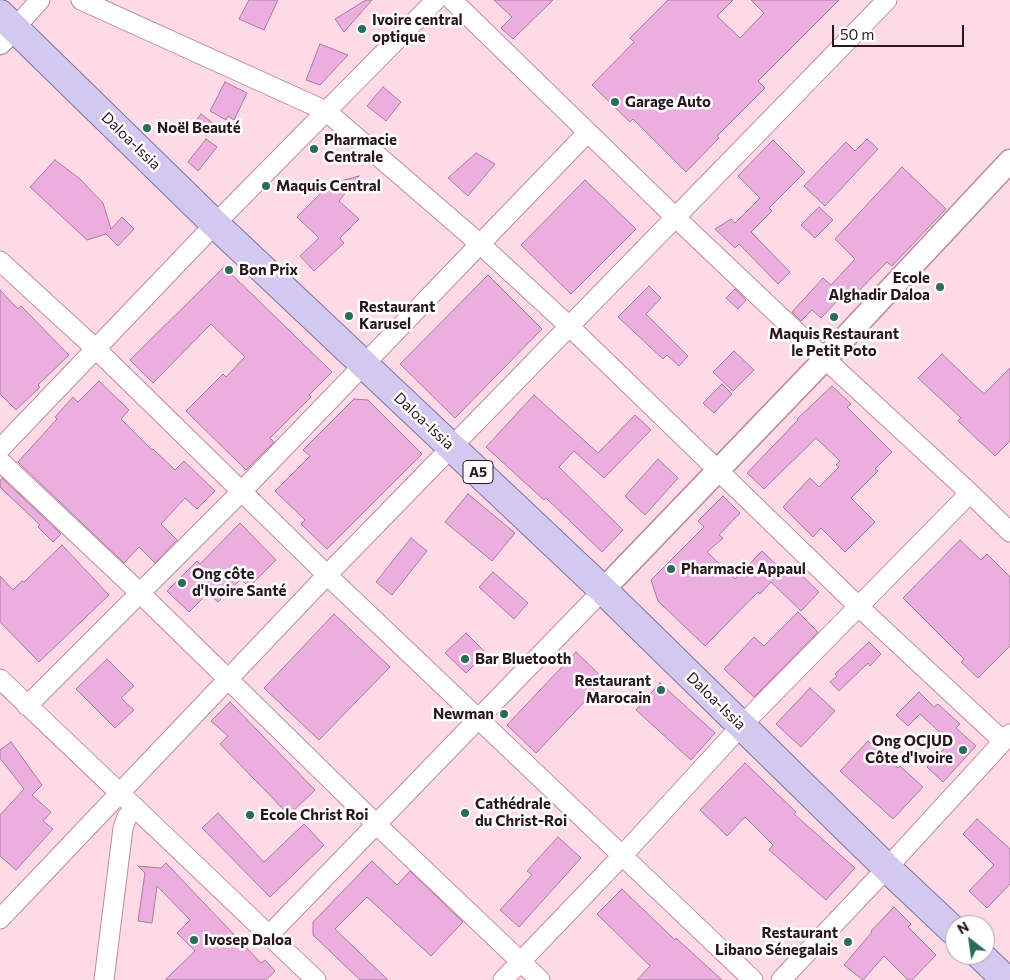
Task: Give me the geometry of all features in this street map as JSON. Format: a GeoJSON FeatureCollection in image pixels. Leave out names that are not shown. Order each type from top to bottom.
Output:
{"type":"FeatureCollection","features":[{"type":"Feature","properties":{"kind":"main road","name":"Daloa-Issia"},"geometry":{"type":"LineString","coordinates":[[5,28],[603,590],[945,923]]}},
{"type":"Feature","properties":{"kind":"main road"},"geometry":{"type":"LineString","coordinates":[[990,965],[1006,980]]}},
{"type":"Feature","properties":{"kind":"street"},"geometry":{"type":"LineString","coordinates":[[5,28],[40,0]]}},
{"type":"Feature","properties":{"kind":"street"},"geometry":{"type":"LineString","coordinates":[[81,0],[326,111],[480,244],[569,326],[859,608],[1007,738],[781,980]]}},
{"type":"Feature","properties":{"kind":"street"},"geometry":{"type":"LineString","coordinates":[[0,449],[215,224],[436,0]]}},
{"type":"Feature","properties":{"kind":"street"},"geometry":{"type":"LineString","coordinates":[[452,0],[825,359],[970,493],[1007,523]]}},
{"type":"Feature","properties":{"kind":"street"},"geometry":{"type":"LineString","coordinates":[[0,919],[327,575],[887,0]]}},
{"type":"Feature","properties":{"kind":"street"},"geometry":{"type":"LineString","coordinates":[[27,706],[242,491],[588,132]]}},
{"type":"Feature","properties":{"kind":"street"},"geometry":{"type":"LineString","coordinates":[[268,935],[825,359],[1010,161]]}},
{"type":"Feature","properties":{"kind":"street"},"geometry":{"type":"LineString","coordinates":[[0,261],[96,349],[327,575],[753,980]]}},
{"type":"Feature","properties":{"kind":"street"},"geometry":{"type":"LineString","coordinates":[[0,460],[540,980]]}},
{"type":"Feature","properties":{"kind":"street"},"geometry":{"type":"LineString","coordinates":[[503,980],[622,856],[742,726],[970,493]]}},
{"type":"Feature","properties":{"kind":"street"},"geometry":{"type":"LineString","coordinates":[[0,680],[316,980]]}},
{"type":"Feature","properties":{"kind":"street"},"geometry":{"type":"LineString","coordinates":[[104,980],[123,828],[127,817],[135,807]]}},
{"type":"Feature","properties":{"kind":"building"},"geometry":{"type":"Polygon","coordinates":[[[249,0],[278,0],[264,30],[239,19],[249,0]]]}},
{"type":"Feature","properties":{"kind":"building"},"geometry":{"type":"Polygon","coordinates":[[[366,0],[372,0],[344,32],[335,19],[366,0]]]}},
{"type":"Feature","properties":{"kind":"building"},"geometry":{"type":"Polygon","coordinates":[[[494,0],[553,0],[513,39],[501,28],[512,17],[494,0]]]}},
{"type":"Feature","properties":{"kind":"building"},"geometry":{"type":"Polygon","coordinates":[[[668,0],[733,0],[717,16],[740,38],[764,13],[751,0],[839,0],[758,81],[765,88],[717,136],[719,138],[686,172],[633,119],[630,122],[592,85],[634,42],[630,38],[668,0]]]}},
{"type":"Feature","properties":{"kind":"building"},"geometry":{"type":"Polygon","coordinates":[[[320,44],[348,55],[320,85],[306,80],[320,44]]]}},
{"type":"Feature","properties":{"kind":"building"},"geometry":{"type":"Polygon","coordinates":[[[225,82],[247,93],[234,120],[228,116],[226,120],[210,111],[225,82]]]}},
{"type":"Feature","properties":{"kind":"building"},"geometry":{"type":"Polygon","coordinates":[[[383,87],[401,102],[386,121],[367,106],[383,87]]]}},
{"type":"Feature","properties":{"kind":"building"},"geometry":{"type":"Polygon","coordinates":[[[201,114],[214,124],[206,136],[192,126],[201,114]]]}},
{"type":"Feature","properties":{"kind":"building"},"geometry":{"type":"Polygon","coordinates":[[[206,139],[217,147],[198,171],[188,162],[206,139]]]}},
{"type":"Feature","properties":{"kind":"building"},"geometry":{"type":"Polygon","coordinates":[[[867,139],[878,149],[825,206],[804,186],[846,142],[855,151],[867,139]]]}},
{"type":"Feature","properties":{"kind":"building"},"geometry":{"type":"Polygon","coordinates":[[[773,140],[805,172],[769,208],[772,211],[751,232],[790,272],[778,284],[739,244],[735,248],[715,229],[731,219],[735,223],[760,198],[738,176],[773,140]]]}},
{"type":"Feature","properties":{"kind":"building"},"geometry":{"type":"Polygon","coordinates":[[[476,153],[495,164],[468,196],[448,178],[476,153]]]}},
{"type":"Feature","properties":{"kind":"building"},"geometry":{"type":"Polygon","coordinates":[[[55,160],[80,179],[103,203],[111,229],[122,217],[134,229],[118,246],[106,234],[87,240],[30,187],[55,160]]]}},
{"type":"Feature","properties":{"kind":"building"},"geometry":{"type":"Polygon","coordinates":[[[902,167],[946,209],[892,266],[887,262],[849,301],[843,295],[821,318],[812,310],[801,321],[792,312],[823,278],[831,285],[855,259],[835,239],[902,167]]]}},
{"type":"Feature","properties":{"kind":"building"},"geometry":{"type":"Polygon","coordinates":[[[359,176],[339,201],[359,219],[340,238],[344,243],[314,271],[300,256],[319,238],[297,217],[330,184],[359,176]]]}},
{"type":"Feature","properties":{"kind":"building"},"geometry":{"type":"Polygon","coordinates":[[[585,180],[636,229],[571,294],[521,245],[585,180]]]}},
{"type":"Feature","properties":{"kind":"building"},"geometry":{"type":"Polygon","coordinates":[[[819,207],[833,220],[815,238],[801,225],[819,207]]]}},
{"type":"Feature","properties":{"kind":"building"},"geometry":{"type":"Polygon","coordinates":[[[224,267],[332,372],[309,395],[311,397],[270,438],[274,442],[246,470],[186,411],[223,374],[226,377],[245,357],[211,324],[153,383],[130,360],[224,267]]]}},
{"type":"Feature","properties":{"kind":"building"},"geometry":{"type":"Polygon","coordinates":[[[488,275],[542,329],[455,418],[400,364],[488,275]]]}},
{"type":"Feature","properties":{"kind":"building"},"geometry":{"type":"Polygon","coordinates":[[[649,286],[661,298],[646,314],[688,356],[679,366],[667,355],[663,359],[618,317],[649,286]]]}},
{"type":"Feature","properties":{"kind":"building"},"geometry":{"type":"Polygon","coordinates":[[[735,289],[746,300],[738,309],[726,298],[735,289]]]}},
{"type":"Feature","properties":{"kind":"building"},"geometry":{"type":"Polygon","coordinates":[[[0,290],[18,309],[21,306],[69,355],[38,385],[40,387],[16,410],[0,394],[0,290]]]}},
{"type":"Feature","properties":{"kind":"building"},"geometry":{"type":"Polygon","coordinates":[[[734,351],[754,370],[733,391],[713,372],[734,351]]]}},
{"type":"Feature","properties":{"kind":"building"},"geometry":{"type":"Polygon","coordinates":[[[942,354],[984,394],[1010,368],[1010,441],[995,456],[958,421],[961,418],[918,378],[942,354]]]}},
{"type":"Feature","properties":{"kind":"building"},"geometry":{"type":"Polygon","coordinates":[[[99,381],[129,410],[121,419],[152,450],[175,470],[184,461],[215,491],[197,509],[185,498],[161,524],[177,540],[155,563],[139,547],[124,563],[18,462],[57,419],[55,417],[73,397],[78,402],[99,381]]]}},
{"type":"Feature","properties":{"kind":"building"},"geometry":{"type":"Polygon","coordinates":[[[722,384],[732,394],[714,413],[703,403],[722,384]]]}},
{"type":"Feature","properties":{"kind":"building"},"geometry":{"type":"Polygon","coordinates":[[[832,386],[851,404],[847,407],[892,452],[875,469],[878,471],[851,498],[875,522],[845,552],[821,528],[813,537],[783,507],[810,478],[819,487],[839,467],[836,465],[840,461],[816,438],[764,489],[747,473],[797,419],[832,386]]]}},
{"type":"Feature","properties":{"kind":"building"},"geometry":{"type":"Polygon","coordinates":[[[534,395],[598,453],[635,415],[651,430],[604,478],[574,451],[559,467],[623,530],[602,552],[546,498],[544,500],[486,447],[534,395]]]}},
{"type":"Feature","properties":{"kind":"building"},"geometry":{"type":"Polygon","coordinates":[[[354,399],[368,400],[422,454],[327,549],[301,524],[305,520],[275,491],[310,456],[303,450],[354,399]]]}},
{"type":"Feature","properties":{"kind":"building"},"geometry":{"type":"Polygon","coordinates":[[[658,459],[678,478],[645,515],[625,496],[658,459]]]}},
{"type":"Feature","properties":{"kind":"building"},"geometry":{"type":"Polygon","coordinates":[[[2,478],[61,534],[53,542],[38,527],[40,525],[0,487],[2,478]]]}},
{"type":"Feature","properties":{"kind":"building"},"geometry":{"type":"Polygon","coordinates":[[[468,494],[515,533],[492,561],[445,522],[468,494]]]}},
{"type":"Feature","properties":{"kind":"building"},"geometry":{"type":"Polygon","coordinates":[[[723,496],[740,513],[719,535],[723,538],[707,552],[735,579],[762,551],[784,572],[791,565],[819,592],[801,611],[771,582],[760,594],[758,592],[705,646],[658,601],[651,580],[704,527],[698,521],[723,496]]]}},
{"type":"Feature","properties":{"kind":"building"},"geometry":{"type":"Polygon","coordinates":[[[240,523],[276,560],[249,587],[241,579],[218,602],[208,593],[189,612],[167,591],[197,561],[200,564],[240,523]]]}},
{"type":"Feature","properties":{"kind":"building"},"geometry":{"type":"Polygon","coordinates":[[[411,538],[427,551],[392,595],[376,582],[411,538]]]}},
{"type":"Feature","properties":{"kind":"building"},"geometry":{"type":"Polygon","coordinates":[[[960,540],[981,560],[987,554],[1010,577],[1010,646],[978,678],[961,662],[964,659],[903,598],[960,540]]]}},
{"type":"Feature","properties":{"kind":"building"},"geometry":{"type":"Polygon","coordinates":[[[62,545],[109,595],[39,662],[0,622],[0,576],[13,590],[22,581],[24,582],[62,545]]]}},
{"type":"Feature","properties":{"kind":"building"},"geometry":{"type":"Polygon","coordinates":[[[493,572],[528,603],[514,619],[479,587],[493,572]]]}},
{"type":"Feature","properties":{"kind":"building"},"geometry":{"type":"Polygon","coordinates":[[[798,612],[818,632],[754,697],[724,669],[754,637],[764,646],[798,612]]]}},
{"type":"Feature","properties":{"kind":"building"},"geometry":{"type":"Polygon","coordinates":[[[334,614],[390,667],[319,740],[264,688],[334,614]]]}},
{"type":"Feature","properties":{"kind":"building"},"geometry":{"type":"Polygon","coordinates":[[[466,633],[486,653],[466,673],[445,653],[466,633]]]}},
{"type":"Feature","properties":{"kind":"building"},"geometry":{"type":"Polygon","coordinates":[[[869,642],[881,654],[870,666],[868,663],[839,691],[830,682],[837,676],[835,674],[869,642]]]}},
{"type":"Feature","properties":{"kind":"building"},"geometry":{"type":"Polygon","coordinates":[[[576,652],[605,680],[536,753],[507,725],[576,652]]]}},
{"type":"Feature","properties":{"kind":"building"},"geometry":{"type":"Polygon","coordinates":[[[107,659],[134,686],[121,698],[134,710],[115,728],[76,689],[107,659]]]}},
{"type":"Feature","properties":{"kind":"building"},"geometry":{"type":"Polygon","coordinates":[[[660,683],[715,733],[691,760],[636,710],[660,683]]]}},
{"type":"Feature","properties":{"kind":"building"},"geometry":{"type":"Polygon","coordinates":[[[810,688],[835,711],[801,747],[776,724],[810,688]]]}},
{"type":"Feature","properties":{"kind":"building"},"geometry":{"type":"Polygon","coordinates":[[[919,692],[934,707],[938,704],[960,724],[956,728],[976,746],[943,782],[927,767],[950,742],[920,714],[908,726],[896,715],[919,692]]]}},
{"type":"Feature","properties":{"kind":"building"},"geometry":{"type":"Polygon","coordinates":[[[230,702],[315,790],[289,815],[220,744],[228,736],[211,721],[230,702]]]}},
{"type":"Feature","properties":{"kind":"building"},"geometry":{"type":"Polygon","coordinates":[[[868,741],[923,787],[893,819],[840,771],[868,741]]]}},
{"type":"Feature","properties":{"kind":"building"},"geometry":{"type":"Polygon","coordinates":[[[11,742],[42,785],[32,795],[51,812],[43,821],[53,829],[16,870],[0,856],[0,815],[24,789],[0,758],[0,750],[11,742]]]}},
{"type":"Feature","properties":{"kind":"building"},"geometry":{"type":"Polygon","coordinates":[[[745,763],[796,812],[794,814],[855,868],[826,900],[769,850],[773,845],[745,817],[727,836],[700,810],[745,763]]]}},
{"type":"Feature","properties":{"kind":"building"},"geometry":{"type":"Polygon","coordinates":[[[218,813],[264,862],[304,824],[324,845],[270,897],[202,828],[218,813]]]}},
{"type":"Feature","properties":{"kind":"building"},"geometry":{"type":"Polygon","coordinates":[[[977,819],[1010,849],[1010,884],[987,908],[969,891],[994,865],[963,834],[977,819]]]}},
{"type":"Feature","properties":{"kind":"building"},"geometry":{"type":"Polygon","coordinates":[[[558,837],[581,858],[519,927],[500,910],[532,875],[527,871],[558,837]]]}},
{"type":"Feature","properties":{"kind":"building"},"geometry":{"type":"Polygon","coordinates":[[[372,861],[397,885],[410,871],[463,922],[431,956],[367,897],[335,929],[388,980],[360,980],[313,935],[313,922],[372,861]]]}},
{"type":"Feature","properties":{"kind":"building"},"geometry":{"type":"Polygon","coordinates":[[[166,863],[261,963],[265,960],[275,971],[266,980],[165,980],[195,951],[177,933],[190,920],[157,886],[152,923],[138,921],[145,873],[138,866],[161,868],[166,863]]]}},
{"type":"Feature","properties":{"kind":"building"},"geometry":{"type":"Polygon","coordinates":[[[622,889],[675,940],[676,938],[722,980],[637,980],[650,966],[597,914],[622,889]]]}},
{"type":"Feature","properties":{"kind":"building"},"geometry":{"type":"Polygon","coordinates":[[[894,907],[911,924],[908,927],[936,955],[912,980],[908,980],[884,956],[863,980],[844,965],[871,931],[894,907]]]}},
{"type":"Feature","properties":{"kind":"place","name":"Ivoire central optique"},"geometry":{"type":"Point","coordinates":[362,29]}},
{"type":"Feature","properties":{"kind":"place","name":"Garage Auto"},"geometry":{"type":"Point","coordinates":[615,102]}},
{"type":"Feature","properties":{"kind":"place","name":"Noël Beauté"},"geometry":{"type":"Point","coordinates":[147,128]}},
{"type":"Feature","properties":{"kind":"place","name":"Pharmacie Centrale"},"geometry":{"type":"Point","coordinates":[314,149]}},
{"type":"Feature","properties":{"kind":"place","name":"Maquis Central"},"geometry":{"type":"Point","coordinates":[266,186]}},
{"type":"Feature","properties":{"kind":"place","name":"Bon Prix"},"geometry":{"type":"Point","coordinates":[229,270]}},
{"type":"Feature","properties":{"kind":"place","name":"Ecole Alghadir Daloa"},"geometry":{"type":"Point","coordinates":[940,287]}},
{"type":"Feature","properties":{"kind":"place","name":"Restaurant Karusel"},"geometry":{"type":"Point","coordinates":[349,316]}},
{"type":"Feature","properties":{"kind":"place","name":"Maquis Restaurant le Petit Poto"},"geometry":{"type":"Point","coordinates":[834,317]}},
{"type":"Feature","properties":{"kind":"place","name":"Pharmacie Appaul"},"geometry":{"type":"Point","coordinates":[671,569]}},
{"type":"Feature","properties":{"kind":"place","name":"Ong côte d'Ivoire Santé"},"geometry":{"type":"Point","coordinates":[182,583]}},
{"type":"Feature","properties":{"kind":"place","name":"Bar Bluetooth"},"geometry":{"type":"Point","coordinates":[465,659]}},
{"type":"Feature","properties":{"kind":"place","name":"Restaurant Marocain"},"geometry":{"type":"Point","coordinates":[661,690]}},
{"type":"Feature","properties":{"kind":"place","name":"Newman"},"geometry":{"type":"Point","coordinates":[504,714]}},
{"type":"Feature","properties":{"kind":"place","name":"Ong OCJUD Côte d'Ivoire"},"geometry":{"type":"Point","coordinates":[963,750]}},
{"type":"Feature","properties":{"kind":"place","name":"Cathédrale du Christ-Roi"},"geometry":{"type":"Point","coordinates":[465,813]}},
{"type":"Feature","properties":{"kind":"place","name":"Ecole Christ Roi"},"geometry":{"type":"Point","coordinates":[250,815]}},
{"type":"Feature","properties":{"kind":"place","name":"Ivosep Daloa"},"geometry":{"type":"Point","coordinates":[194,940]}},
{"type":"Feature","properties":{"kind":"place","name":"Restaurant Libano Sénegalais"},"geometry":{"type":"Point","coordinates":[848,942]}}]}
